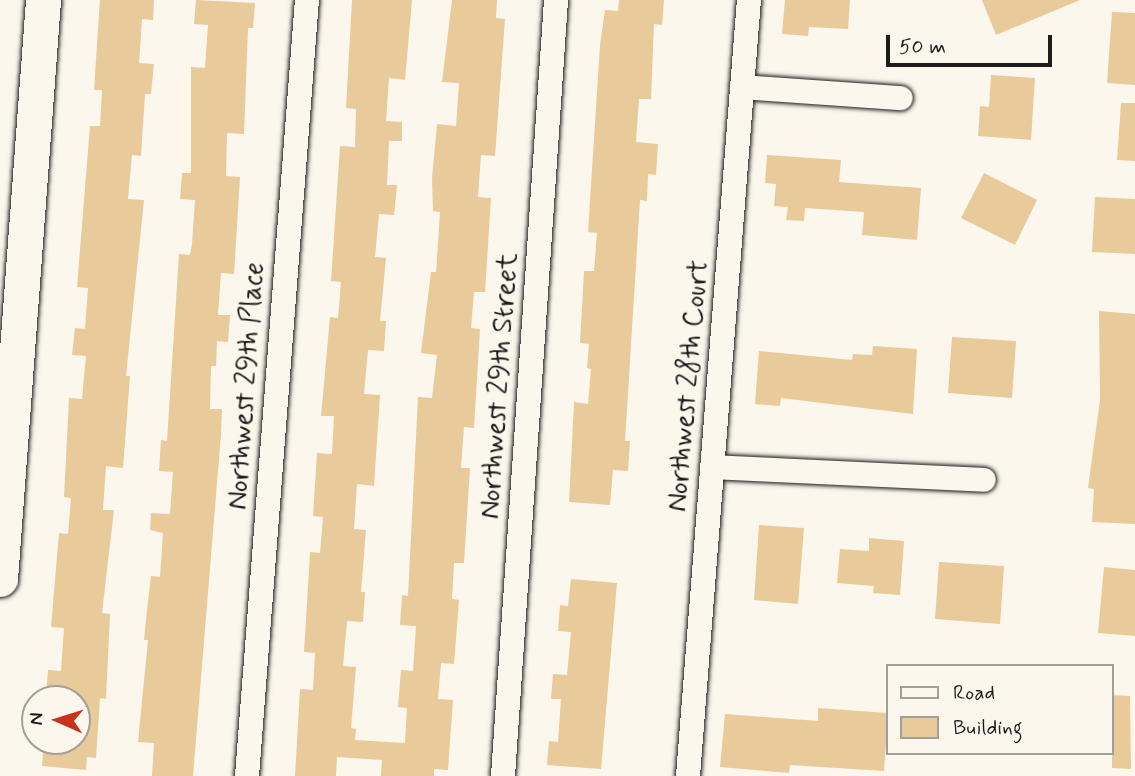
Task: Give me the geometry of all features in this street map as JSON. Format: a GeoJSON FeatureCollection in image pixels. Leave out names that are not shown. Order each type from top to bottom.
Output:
{"type":"FeatureCollection","features":[{"type":"Feature","properties":{"kind":"street"},"geometry":{"type":"LineString","coordinates":[[0,579],[43,0]]}},
{"type":"Feature","properties":{"kind":"street","name":"Northwest 29th Place"},"geometry":{"type":"LineString","coordinates":[[247,776],[307,0]]}},
{"type":"Feature","properties":{"kind":"street","name":"Northwest 29th Street"},"geometry":{"type":"LineString","coordinates":[[503,776],[556,0]]}},
{"type":"Feature","properties":{"kind":"street","name":"Northwest 28th Court"},"geometry":{"type":"LineString","coordinates":[[688,776],[749,0]]}},
{"type":"Feature","properties":{"kind":"street"},"geometry":{"type":"LineString","coordinates":[[742,87],[901,98]]}},
{"type":"Feature","properties":{"kind":"street"},"geometry":{"type":"LineString","coordinates":[[712,467],[984,480]]}},
{"type":"Feature","properties":{"kind":"building"},"geometry":{"type":"Polygon","coordinates":[[[100,0],[154,0],[153,20],[142,19],[139,63],[154,64],[151,94],[145,94],[141,156],[132,155],[128,199],[144,200],[126,376],[130,376],[123,468],[106,466],[103,510],[114,510],[102,613],[110,614],[106,699],[100,698],[96,758],[87,757],[86,770],[42,766],[43,755],[91,755],[91,685],[47,685],[48,670],[61,671],[64,628],[51,627],[59,533],[68,534],[71,498],[64,497],[69,398],[82,399],[86,356],[72,355],[75,328],[85,329],[88,288],[77,287],[90,126],[100,126],[102,90],[94,90],[100,0]]]}},
{"type":"Feature","properties":{"kind":"building"},"geometry":{"type":"Polygon","coordinates":[[[196,0],[255,3],[253,28],[248,28],[244,134],[227,133],[226,176],[240,177],[234,274],[221,273],[218,315],[230,315],[228,342],[217,341],[216,366],[211,366],[210,409],[222,409],[221,434],[193,776],[152,776],[154,743],[138,742],[151,576],[160,577],[163,533],[150,530],[151,513],[170,514],[173,472],[159,471],[161,440],[167,441],[179,254],[190,255],[192,244],[195,200],[180,199],[182,173],[191,173],[191,67],[205,68],[208,25],[194,24],[196,0]]]}},
{"type":"Feature","properties":{"kind":"building"},"geometry":{"type":"Polygon","coordinates":[[[352,0],[412,0],[405,80],[389,78],[386,121],[402,122],[402,141],[389,141],[387,185],[397,185],[394,215],[379,214],[375,257],[386,258],[380,321],[386,321],[384,351],[368,350],[364,394],[380,395],[374,486],[357,484],[354,529],[366,530],[361,592],[365,592],[363,622],[347,621],[343,666],[356,667],[351,728],[356,729],[355,740],[405,743],[407,708],[398,707],[401,670],[413,671],[416,626],[400,625],[402,595],[408,596],[418,397],[432,398],[437,355],[421,353],[431,272],[436,272],[440,212],[433,211],[432,178],[437,124],[456,126],[459,83],[442,82],[452,0],[497,0],[496,18],[505,19],[495,156],[481,155],[478,197],[491,198],[485,292],[474,292],[471,328],[480,329],[474,428],[464,427],[461,468],[470,468],[464,563],[454,563],[452,599],[459,600],[454,664],[441,663],[438,699],[453,700],[448,770],[434,769],[434,776],[381,776],[382,760],[337,757],[336,776],[295,776],[300,689],[313,690],[315,653],[304,652],[310,552],[320,553],[323,517],[313,516],[317,453],[332,454],[334,416],[321,416],[330,317],[338,318],[341,282],[331,281],[340,146],[355,147],[356,109],[346,108],[352,0]]]}},
{"type":"Feature","properties":{"kind":"building"},"geometry":{"type":"Polygon","coordinates":[[[619,0],[664,0],[662,25],[654,24],[651,99],[639,99],[636,142],[658,144],[656,175],[648,174],[647,201],[640,200],[625,441],[630,441],[628,471],[613,470],[610,505],[569,502],[574,402],[588,404],[591,369],[587,368],[589,344],[580,343],[584,271],[594,271],[597,233],[588,232],[600,45],[605,10],[618,11],[619,0]]]}},
{"type":"Feature","properties":{"kind":"building"},"geometry":{"type":"Polygon","coordinates":[[[785,0],[850,0],[848,29],[809,27],[808,36],[782,34],[785,0]]]}},
{"type":"Feature","properties":{"kind":"building"},"geometry":{"type":"Polygon","coordinates":[[[982,0],[1080,0],[996,35],[982,0]]]}},
{"type":"Feature","properties":{"kind":"building"},"geometry":{"type":"Polygon","coordinates":[[[1112,12],[1135,13],[1135,85],[1107,83],[1112,12]]]}},
{"type":"Feature","properties":{"kind":"building"},"geometry":{"type":"Polygon","coordinates":[[[991,75],[1035,78],[1031,140],[978,136],[980,106],[989,107],[991,75]]]}},
{"type":"Feature","properties":{"kind":"building"},"geometry":{"type":"Polygon","coordinates":[[[1121,103],[1135,103],[1135,161],[1117,160],[1121,103]]]}},
{"type":"Feature","properties":{"kind":"building"},"geometry":{"type":"Polygon","coordinates":[[[767,155],[841,160],[839,182],[921,188],[917,240],[862,235],[864,212],[805,208],[804,221],[786,220],[788,207],[774,206],[776,184],[765,183],[767,155]]]}},
{"type":"Feature","properties":{"kind":"building"},"geometry":{"type":"Polygon","coordinates":[[[984,173],[1037,200],[1015,245],[961,218],[984,173]]]}},
{"type":"Feature","properties":{"kind":"building"},"geometry":{"type":"Polygon","coordinates":[[[1095,197],[1135,199],[1135,254],[1092,252],[1095,197]]]}},
{"type":"Feature","properties":{"kind":"building"},"geometry":{"type":"Polygon","coordinates":[[[1099,311],[1135,314],[1135,524],[1092,522],[1094,489],[1088,488],[1100,400],[1099,311]]]}},
{"type":"Feature","properties":{"kind":"building"},"geometry":{"type":"Polygon","coordinates":[[[952,337],[1016,341],[1012,398],[948,393],[952,337]]]}},
{"type":"Feature","properties":{"kind":"building"},"geometry":{"type":"Polygon","coordinates":[[[873,346],[917,349],[913,414],[781,398],[780,406],[755,404],[759,351],[852,360],[853,354],[872,355],[873,346]]]}},
{"type":"Feature","properties":{"kind":"building"},"geometry":{"type":"Polygon","coordinates":[[[759,525],[804,528],[798,604],[754,600],[759,525]]]}},
{"type":"Feature","properties":{"kind":"building"},"geometry":{"type":"Polygon","coordinates":[[[869,538],[904,541],[900,595],[873,593],[874,586],[837,583],[840,549],[869,551],[869,538]]]}},
{"type":"Feature","properties":{"kind":"building"},"geometry":{"type":"Polygon","coordinates":[[[939,562],[1004,566],[1000,624],[935,619],[939,562]]]}},
{"type":"Feature","properties":{"kind":"building"},"geometry":{"type":"Polygon","coordinates":[[[1104,567],[1135,570],[1135,636],[1098,633],[1104,567]]]}},
{"type":"Feature","properties":{"kind":"building"},"geometry":{"type":"Polygon","coordinates":[[[571,579],[617,583],[601,769],[547,765],[549,741],[558,742],[561,699],[551,699],[553,674],[567,675],[571,632],[558,631],[560,605],[568,606],[571,579]]]}},
{"type":"Feature","properties":{"kind":"building"},"geometry":{"type":"Polygon","coordinates":[[[1114,695],[1130,696],[1131,769],[1112,768],[1114,695]]]}},
{"type":"Feature","properties":{"kind":"building"},"geometry":{"type":"Polygon","coordinates":[[[818,708],[886,713],[884,771],[790,765],[789,773],[720,767],[725,714],[818,721],[818,708]]]}}]}
